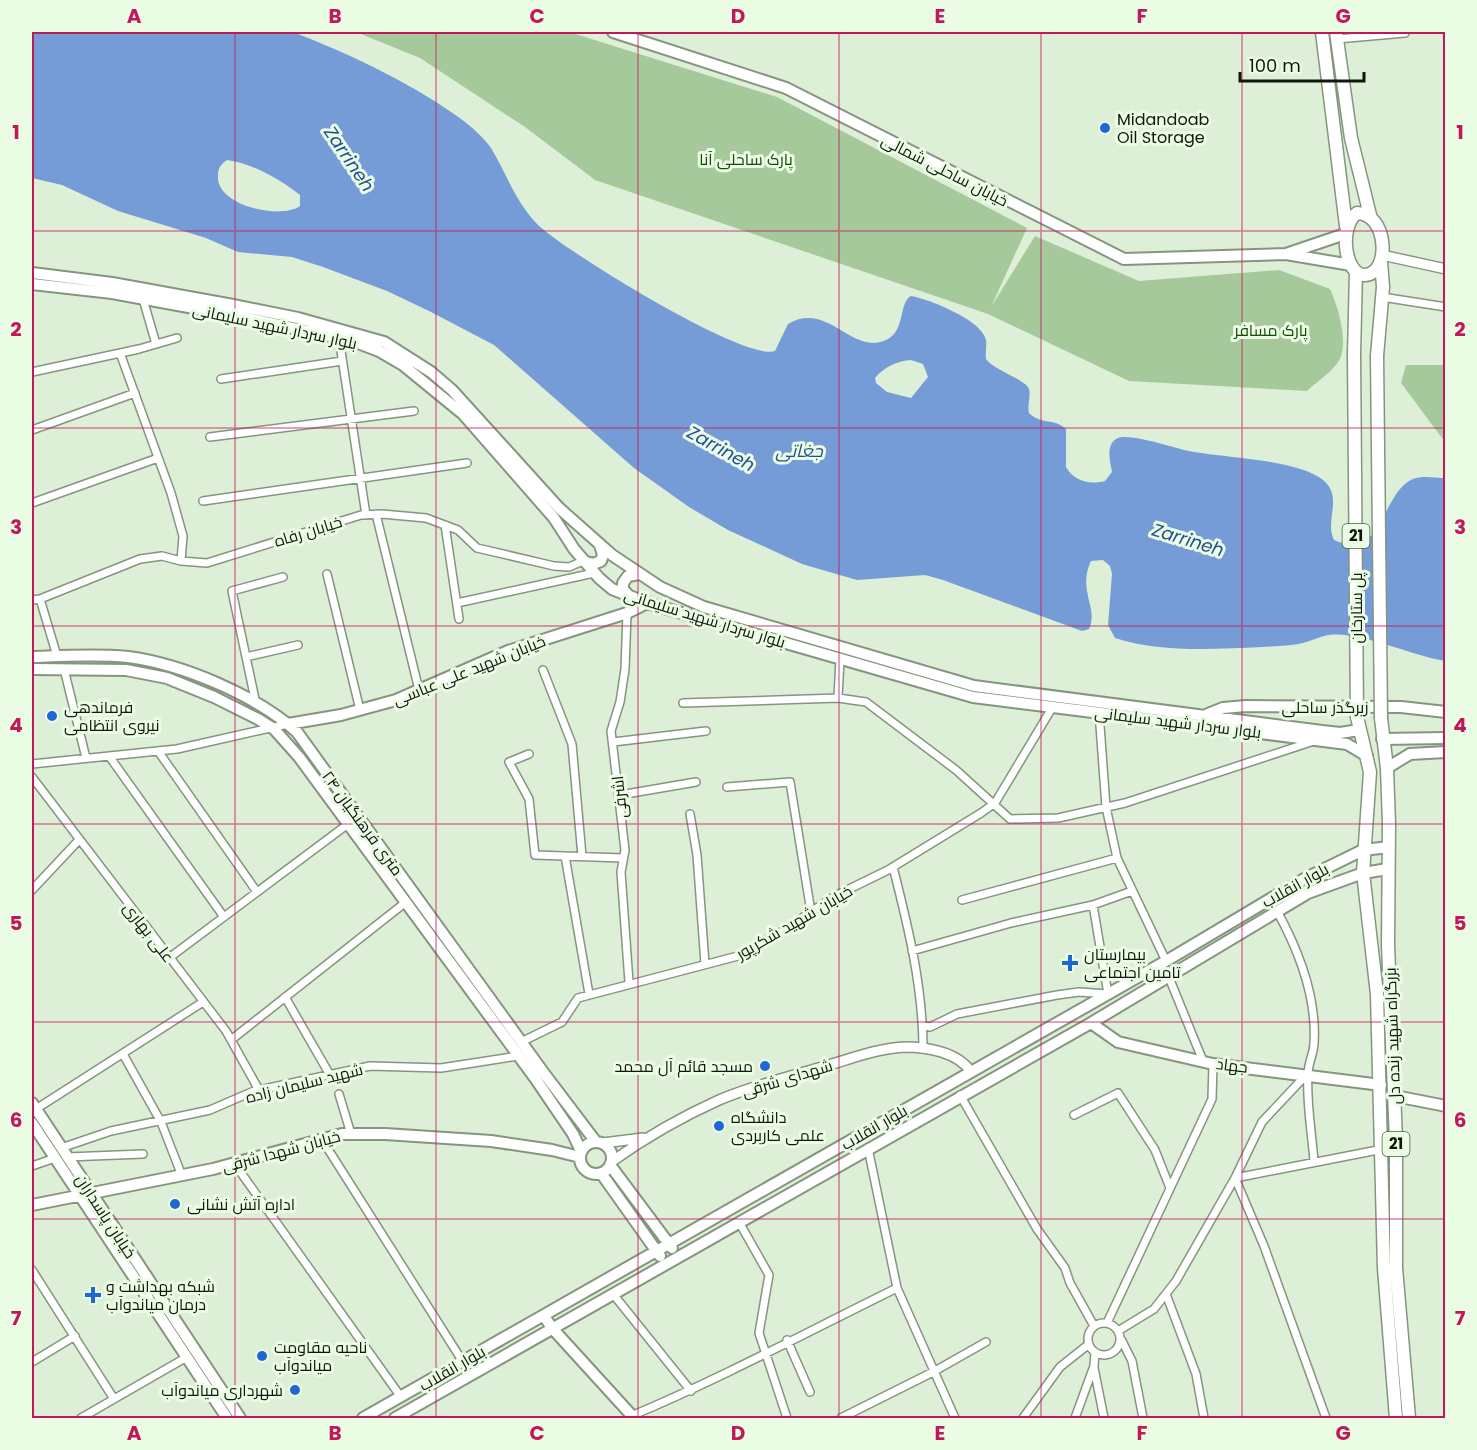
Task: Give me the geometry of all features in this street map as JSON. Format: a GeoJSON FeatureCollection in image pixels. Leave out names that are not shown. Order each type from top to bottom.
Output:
{"type":"FeatureCollection","features":[{"type":"Feature","properties":{"kind":"highway"},"geometry":{"type":"LineString","coordinates":[[1322,32],[1345,230],[1353,268],[1367,276],[1374,272],[1382,259],[1380,228],[1370,215],[1351,138],[1336,35]]}},
{"type":"Feature","properties":{"kind":"highway"},"geometry":{"type":"LineString","coordinates":[[1339,177],[1349,183],[1354,182],[1360,172]]}},
{"type":"Feature","properties":{"kind":"highway"},"geometry":{"type":"LineString","coordinates":[[1345,230],[1357,213],[1370,215]]}},
{"type":"Feature","properties":{"kind":"highway","name":"21"},"geometry":{"type":"LineString","coordinates":[[1382,259],[1382,297]]}},
{"type":"Feature","properties":{"kind":"highway","name":"پل ستارخان"},"geometry":{"type":"LineString","coordinates":[[1353,268],[1357,717],[1359,730]]}},
{"type":"Feature","properties":{"kind":"highway","name":"پل ستارخان"},"geometry":{"type":"LineString","coordinates":[[1382,297],[1377,356],[1382,739]]}},
{"type":"Feature","properties":{"kind":"highway","name":"21"},"geometry":{"type":"LineString","coordinates":[[1359,730],[1367,756],[1370,779],[1363,873]]}},
{"type":"Feature","properties":{"kind":"highway","name":"21"},"geometry":{"type":"LineString","coordinates":[[1382,739],[1387,768],[1389,869]]}},
{"type":"Feature","properties":{"kind":"highway","name":"بزرگراه شهید زنده دل"},"geometry":{"type":"LineString","coordinates":[[1389,869],[1389,994],[1395,1096],[1396,1268],[1409,1419]]}},
{"type":"Feature","properties":{"kind":"highway","name":"بزرگراه شهید زنده دل"},"geometry":{"type":"LineString","coordinates":[[1363,873],[1373,948],[1381,1085],[1384,1268],[1396,1419]]}},
{"type":"Feature","properties":{"kind":"main road","name":"خیابان ساحلی شمالی"},"geometry":{"type":"LineString","coordinates":[[618,32],[786,88],[1124,259],[1286,254]]}},
{"type":"Feature","properties":{"kind":"main road"},"geometry":{"type":"LineString","coordinates":[[1286,254],[1345,230]]}},
{"type":"Feature","properties":{"kind":"main road"},"geometry":{"type":"LineString","coordinates":[[1286,254],[1353,268]]}},
{"type":"Feature","properties":{"kind":"main road","name":"بلوار سردار شهید سلیمانی"},"geometry":{"type":"LineString","coordinates":[[32,273],[112,283],[244,307],[355,332],[384,342],[431,372],[452,390],[559,508],[600,545],[639,574],[677,597],[704,607],[945,679],[1011,692],[1205,715],[1285,730],[1316,740],[1347,744],[1367,756]]}},
{"type":"Feature","properties":{"kind":"main road","name":"بلوار سردار شهید سلیمانی"},"geometry":{"type":"LineString","coordinates":[[32,284],[143,298],[339,338],[379,351],[403,364],[463,414],[554,518],[583,561],[594,573],[612,589],[646,603],[973,697],[1052,708],[1285,730],[1340,733],[1359,730]]}},
{"type":"Feature","properties":{"kind":"main road"},"geometry":{"type":"LineString","coordinates":[[583,561],[592,564],[601,561],[603,555],[600,545]]}},
{"type":"Feature","properties":{"kind":"main road"},"geometry":{"type":"LineString","coordinates":[[629,596],[623,589],[623,583],[628,576],[639,574]]}},
{"type":"Feature","properties":{"kind":"main road","name":"خیابان شهید علی عباسی"},"geometry":{"type":"LineString","coordinates":[[288,724],[360,710],[419,690],[508,651],[627,613],[646,603]]}},
{"type":"Feature","properties":{"kind":"main road","name":"۲۴ متری فرهنگیان"},"geometry":{"type":"LineString","coordinates":[[32,657],[128,657],[172,666],[256,704],[288,724],[297,732],[521,1041],[600,1143]]}},
{"type":"Feature","properties":{"kind":"main road","name":"۲۴ متری فرهنگیان"},"geometry":{"type":"LineString","coordinates":[[32,669],[126,670],[167,678],[214,697],[274,729],[299,757],[518,1056],[573,1134],[581,1154]]}},
{"type":"Feature","properties":{"kind":"main road","name":"زیرگذر ساحلی"},"geometry":{"type":"LineString","coordinates":[[1205,715],[1223,708],[1246,706],[1401,707],[1446,712]]}},
{"type":"Feature","properties":{"kind":"main road"},"geometry":{"type":"LineString","coordinates":[[1382,739],[1446,738]]}},
{"type":"Feature","properties":{"kind":"main road"},"geometry":{"type":"LineString","coordinates":[[1387,768],[1410,754],[1446,752]]}},
{"type":"Feature","properties":{"kind":"main road"},"geometry":{"type":"LineString","coordinates":[[348,824],[358,816]]}},
{"type":"Feature","properties":{"kind":"main road","name":"بلوار انقلاب"},"geometry":{"type":"LineString","coordinates":[[363,1419],[1166,961],[1304,879],[1363,850],[1389,847]]}},
{"type":"Feature","properties":{"kind":"main road","name":"بلوار انقلاب"},"geometry":{"type":"LineString","coordinates":[[395,1419],[677,1256],[1091,1023],[1277,911],[1308,894],[1363,873],[1389,869]]}},
{"type":"Feature","properties":{"kind":"main road"},"geometry":{"type":"LineString","coordinates":[[1304,879],[1308,894]]}},
{"type":"Feature","properties":{"kind":"main road","name":"جهاد"},"geometry":{"type":"LineString","coordinates":[[1091,1023],[1118,1042],[1208,1062],[1381,1085]]}},
{"type":"Feature","properties":{"kind":"main road"},"geometry":{"type":"LineString","coordinates":[[971,1072],[979,1085]]}},
{"type":"Feature","properties":{"kind":"main road"},"geometry":{"type":"LineString","coordinates":[[1395,1096],[1446,1106]]}},
{"type":"Feature","properties":{"kind":"main road"},"geometry":{"type":"LineString","coordinates":[[34,1106],[85,1195]]}},
{"type":"Feature","properties":{"kind":"main road"},"geometry":{"type":"LineString","coordinates":[[32,1123],[61,1154]]}},
{"type":"Feature","properties":{"kind":"main road","name":"خیابان شهدا شرقی"},"geometry":{"type":"LineString","coordinates":[[32,1205],[183,1176],[321,1138],[351,1134],[491,1141],[581,1154]]}},
{"type":"Feature","properties":{"kind":"main road"},"geometry":{"type":"LineString","coordinates":[[665,1263],[601,1173],[586,1171],[581,1154],[588,1144],[600,1143],[610,1150],[611,1163],[677,1256]]}},
{"type":"Feature","properties":{"kind":"main road"},"geometry":{"type":"LineString","coordinates":[[601,1173],[611,1163]]}},
{"type":"Feature","properties":{"kind":"main road","name":"خیابان پاسداران"},"geometry":{"type":"LineString","coordinates":[[85,1195],[227,1419]]}},
{"type":"Feature","properties":{"kind":"main road","name":"خیابان پاسداران"},"geometry":{"type":"LineString","coordinates":[[85,1195],[240,1419]]}},
{"type":"Feature","properties":{"kind":"main road"},"geometry":{"type":"LineString","coordinates":[[544,1316],[552,1328],[633,1417]]}},
{"type":"Feature","properties":{"kind":"street"},"geometry":{"type":"LineString","coordinates":[[1336,35],[1405,33]]}},
{"type":"Feature","properties":{"kind":"street"},"geometry":{"type":"LineString","coordinates":[[1382,259],[1446,269]]}},
{"type":"Feature","properties":{"kind":"street"},"geometry":{"type":"LineString","coordinates":[[1382,297],[1446,307]]}},
{"type":"Feature","properties":{"kind":"street"},"geometry":{"type":"LineString","coordinates":[[143,298],[156,344]]}},
{"type":"Feature","properties":{"kind":"street"},"geometry":{"type":"LineString","coordinates":[[32,372],[177,338]]}},
{"type":"Feature","properties":{"kind":"street"},"geometry":{"type":"LineString","coordinates":[[339,338],[366,515]]}},
{"type":"Feature","properties":{"kind":"street"},"geometry":{"type":"LineString","coordinates":[[120,353],[183,536],[181,561]]}},
{"type":"Feature","properties":{"kind":"street"},"geometry":{"type":"LineString","coordinates":[[221,379],[342,361]]}},
{"type":"Feature","properties":{"kind":"street"},"geometry":{"type":"LineString","coordinates":[[32,430],[135,393]]}},
{"type":"Feature","properties":{"kind":"street"},"geometry":{"type":"LineString","coordinates":[[210,437],[414,411]]}},
{"type":"Feature","properties":{"kind":"street"},"geometry":{"type":"LineString","coordinates":[[32,503],[158,458]]}},
{"type":"Feature","properties":{"kind":"street"},"geometry":{"type":"LineString","coordinates":[[203,501],[467,463]]}},
{"type":"Feature","properties":{"kind":"street"},"geometry":{"type":"LineString","coordinates":[[376,514],[419,690]]}},
{"type":"Feature","properties":{"kind":"street","name":"خیابان رفاه"},"geometry":{"type":"LineString","coordinates":[[32,600],[40,599],[140,559],[162,556],[181,561],[207,563],[366,515],[376,514],[426,518],[458,530],[477,548],[554,566],[569,567],[583,561]]}},
{"type":"Feature","properties":{"kind":"street"},"geometry":{"type":"LineString","coordinates":[[445,525],[459,619]]}},
{"type":"Feature","properties":{"kind":"street"},"geometry":{"type":"LineString","coordinates":[[457,603],[594,573]]}},
{"type":"Feature","properties":{"kind":"street"},"geometry":{"type":"LineString","coordinates":[[327,574],[360,710]]}},
{"type":"Feature","properties":{"kind":"street"},"geometry":{"type":"LineString","coordinates":[[256,704],[232,591],[283,577]]}},
{"type":"Feature","properties":{"kind":"street"},"geometry":{"type":"LineString","coordinates":[[40,599],[57,656]]}},
{"type":"Feature","properties":{"kind":"street","name":"اشرفی"},"geometry":{"type":"LineString","coordinates":[[627,613],[621,702],[611,731],[620,795],[624,858],[621,872],[628,982]]}},
{"type":"Feature","properties":{"kind":"street"},"geometry":{"type":"LineString","coordinates":[[246,657],[298,645]]}},
{"type":"Feature","properties":{"kind":"street"},"geometry":{"type":"LineString","coordinates":[[838,698],[840,659]]}},
{"type":"Feature","properties":{"kind":"street"},"geometry":{"type":"LineString","coordinates":[[64,669],[86,758]]}},
{"type":"Feature","properties":{"kind":"street"},"geometry":{"type":"LineString","coordinates":[[543,670],[572,744],[582,856]]}},
{"type":"Feature","properties":{"kind":"street"},"geometry":{"type":"LineString","coordinates":[[683,704],[838,698],[866,702],[907,731],[995,803],[1010,819],[1058,819],[1106,807],[1316,740]]}},
{"type":"Feature","properties":{"kind":"street"},"geometry":{"type":"LineString","coordinates":[[995,803],[1052,708]]}},
{"type":"Feature","properties":{"kind":"street"},"geometry":{"type":"LineString","coordinates":[[1099,712],[1106,807],[1117,858],[1166,961]]}},
{"type":"Feature","properties":{"kind":"street"},"geometry":{"type":"LineString","coordinates":[[32,764],[158,751],[274,729],[288,724]]}},
{"type":"Feature","properties":{"kind":"street"},"geometry":{"type":"LineString","coordinates":[[613,742],[706,731]]}},
{"type":"Feature","properties":{"kind":"street"},"geometry":{"type":"LineString","coordinates":[[158,751],[257,892]]}},
{"type":"Feature","properties":{"kind":"street"},"geometry":{"type":"LineString","coordinates":[[530,754],[509,762],[529,800],[535,855],[624,858]]}},
{"type":"Feature","properties":{"kind":"street"},"geometry":{"type":"LineString","coordinates":[[110,756],[224,917]]}},
{"type":"Feature","properties":{"kind":"street","name":"علی بهاری"},"geometry":{"type":"LineString","coordinates":[[32,777],[78,841],[231,1040],[259,1090]]}},
{"type":"Feature","properties":{"kind":"street"},"geometry":{"type":"LineString","coordinates":[[727,787],[790,782],[811,912]]}},
{"type":"Feature","properties":{"kind":"street"},"geometry":{"type":"LineString","coordinates":[[620,795],[696,783]]}},
{"type":"Feature","properties":{"kind":"street","name":"خیابان شهید شکرپور"},"geometry":{"type":"LineString","coordinates":[[521,1041],[562,1022],[578,998],[628,982],[738,956],[835,896],[893,867],[995,803]]}},
{"type":"Feature","properties":{"kind":"street"},"geometry":{"type":"LineString","coordinates":[[690,814],[697,855],[705,964]]}},
{"type":"Feature","properties":{"kind":"street"},"geometry":{"type":"LineString","coordinates":[[169,958],[348,824]]}},
{"type":"Feature","properties":{"kind":"street"},"geometry":{"type":"LineString","coordinates":[[32,890],[78,841]]}},
{"type":"Feature","properties":{"kind":"street"},"geometry":{"type":"LineString","coordinates":[[566,856],[589,994]]}},
{"type":"Feature","properties":{"kind":"street"},"geometry":{"type":"LineString","coordinates":[[962,900],[1117,858]]}},
{"type":"Feature","properties":{"kind":"street"},"geometry":{"type":"LineString","coordinates":[[893,867],[912,951],[923,1026],[923,1049]]}},
{"type":"Feature","properties":{"kind":"street"},"geometry":{"type":"LineString","coordinates":[[912,951],[1011,923],[1093,905],[1132,891]]}},
{"type":"Feature","properties":{"kind":"street"},"geometry":{"type":"LineString","coordinates":[[231,1040],[406,902]]}},
{"type":"Feature","properties":{"kind":"street"},"geometry":{"type":"LineString","coordinates":[[923,1026],[930,1027],[957,1014],[1057,995],[1079,992],[1108,994],[1093,905]]}},
{"type":"Feature","properties":{"kind":"street"},"geometry":{"type":"LineString","coordinates":[[1277,911],[1294,942],[1305,972],[1313,1014],[1314,1044],[1308,1074],[1314,1162]]}},
{"type":"Feature","properties":{"kind":"street"},"geometry":{"type":"LineString","coordinates":[[1107,1323],[1212,1099],[1208,1062],[1168,975]]}},
{"type":"Feature","properties":{"kind":"street"},"geometry":{"type":"LineString","coordinates":[[285,998],[330,1075]]}},
{"type":"Feature","properties":{"kind":"street"},"geometry":{"type":"LineString","coordinates":[[34,1106],[123,1054],[203,1002]]}},
{"type":"Feature","properties":{"kind":"street","name":"شهدای شرقی"},"geometry":{"type":"LineString","coordinates":[[611,1163],[646,1138],[719,1100],[754,1087],[880,1051],[904,1047],[923,1049],[953,1056],[966,1065],[971,1072]]}},
{"type":"Feature","properties":{"kind":"street"},"geometry":{"type":"LineString","coordinates":[[123,1054],[161,1122],[183,1176]]}},
{"type":"Feature","properties":{"kind":"street","name":"شهید سلیمان زاده"},"geometry":{"type":"LineString","coordinates":[[32,1166],[111,1131],[210,1110],[259,1090],[370,1066],[441,1068],[518,1056]]}},
{"type":"Feature","properties":{"kind":"street"},"geometry":{"type":"LineString","coordinates":[[1118,1330],[1154,1309],[1176,1281],[1235,1178],[1262,1122],[1308,1074]]}},
{"type":"Feature","properties":{"kind":"street"},"geometry":{"type":"LineString","coordinates":[[1074,1115],[1118,1093],[1155,1150],[1170,1188]]}},
{"type":"Feature","properties":{"kind":"street"},"geometry":{"type":"LineString","coordinates":[[339,1094],[351,1134]]}},
{"type":"Feature","properties":{"kind":"street"},"geometry":{"type":"LineString","coordinates":[[960,1095],[1037,1228],[1065,1268],[1070,1283],[1094,1326]]}},
{"type":"Feature","properties":{"kind":"street"},"geometry":{"type":"LineString","coordinates":[[321,1138],[463,1362]]}},
{"type":"Feature","properties":{"kind":"street"},"geometry":{"type":"LineString","coordinates":[[600,1143],[646,1138]]}},
{"type":"Feature","properties":{"kind":"street"},"geometry":{"type":"LineString","coordinates":[[868,1148],[897,1288],[955,1419]]}},
{"type":"Feature","properties":{"kind":"street"},"geometry":{"type":"LineString","coordinates":[[1235,1178],[1383,1149]]}},
{"type":"Feature","properties":{"kind":"street"},"geometry":{"type":"LineString","coordinates":[[61,1154],[143,1154]]}},
{"type":"Feature","properties":{"kind":"street"},"geometry":{"type":"LineString","coordinates":[[234,1163],[401,1397]]}},
{"type":"Feature","properties":{"kind":"street"},"geometry":{"type":"LineString","coordinates":[[1235,1178],[1264,1246],[1326,1419]]}},
{"type":"Feature","properties":{"kind":"street"},"geometry":{"type":"LineString","coordinates":[[739,1222],[769,1275],[759,1333],[787,1419]]}},
{"type":"Feature","properties":{"kind":"street"},"geometry":{"type":"LineString","coordinates":[[32,1270],[34,1278],[75,1336],[114,1399]]}},
{"type":"Feature","properties":{"kind":"street"},"geometry":{"type":"LineString","coordinates":[[633,1417],[691,1391],[787,1340],[897,1288]]}},
{"type":"Feature","properties":{"kind":"street"},"geometry":{"type":"LineString","coordinates":[[613,1294],[691,1391]]}},
{"type":"Feature","properties":{"kind":"street"},"geometry":{"type":"LineString","coordinates":[[1166,1294],[1197,1374],[1204,1419]]}},
{"type":"Feature","properties":{"kind":"street"},"geometry":{"type":"LineString","coordinates":[[1104,1419],[1094,1366],[1095,1352],[1089,1344],[1089,1334],[1094,1326],[1107,1323],[1118,1330],[1132,1361],[1143,1419]]}},
{"type":"Feature","properties":{"kind":"street"},"geometry":{"type":"LineString","coordinates":[[32,1362],[75,1336]]}},
{"type":"Feature","properties":{"kind":"street"},"geometry":{"type":"LineString","coordinates":[[1095,1352],[1110,1354],[1119,1347],[1121,1339]]}},
{"type":"Feature","properties":{"kind":"street"},"geometry":{"type":"LineString","coordinates":[[787,1340],[810,1392]]}},
{"type":"Feature","properties":{"kind":"street"},"geometry":{"type":"LineString","coordinates":[[841,1419],[986,1342]]}},
{"type":"Feature","properties":{"kind":"street"},"geometry":{"type":"LineString","coordinates":[[1023,1419],[1060,1366],[1089,1344]]}},
{"type":"Feature","properties":{"kind":"street"},"geometry":{"type":"LineString","coordinates":[[81,1419],[187,1357]]}},
{"type":"Feature","properties":{"kind":"street"},"geometry":{"type":"LineString","coordinates":[[1075,1419],[1094,1366]]}},
{"type":"Feature","properties":{"kind":"green space","name":"پارک ساحلی آنا"},"geometry":{"type":"Polygon","coordinates":[[[356,32],[569,32],[777,97],[1027,228],[991,307],[1035,236],[1139,281],[1279,270],[1330,289],[1342,325],[1341,355],[1331,370],[1307,391],[1129,381],[988,314],[595,180],[525,127],[420,58],[356,32]]]}},
{"type":"Feature","properties":{"kind":"green space"},"geometry":{"type":"Polygon","coordinates":[[[1406,365],[1445,365],[1445,442],[1401,383],[1406,365]]]}},
{"type":"Feature","properties":{"kind":"water","name":"جغاتی"},"geometry":{"type":"Polygon","coordinates":[[[32,32],[293,32],[376,68],[454,114],[491,148],[517,197],[538,225],[582,257],[655,302],[729,340],[757,350],[775,351],[788,324],[803,319],[816,319],[863,341],[875,343],[893,335],[900,323],[907,299],[911,296],[930,301],[965,318],[982,332],[986,340],[986,359],[1029,389],[1029,413],[1038,419],[1066,429],[1066,467],[1073,476],[1082,481],[1105,481],[1112,472],[1109,453],[1111,444],[1118,438],[1124,437],[1142,439],[1189,451],[1278,463],[1311,473],[1323,480],[1332,494],[1331,525],[1334,540],[1351,544],[1363,542],[1373,534],[1402,487],[1413,479],[1445,478],[1445,661],[1371,640],[1342,635],[1326,636],[1288,645],[1207,649],[1151,646],[1115,638],[1108,625],[1112,574],[1110,566],[1103,560],[1091,561],[1087,572],[1087,590],[1092,614],[1089,629],[1082,631],[925,575],[857,580],[802,564],[728,530],[689,507],[634,468],[494,345],[431,312],[387,291],[323,267],[292,257],[238,252],[206,238],[118,211],[62,185],[32,178],[32,32]],[[227,160],[219,170],[220,186],[227,195],[238,202],[265,211],[291,210],[300,206],[300,195],[284,184],[256,168],[227,160]],[[911,360],[896,363],[887,368],[875,378],[876,383],[887,392],[911,398],[928,377],[923,364],[911,360]]]}},
{"type":"Feature","properties":{"kind":"place","name":"Midandoab Oil Storage"},"geometry":{"type":"Point","coordinates":[1105,128]}},
{"type":"Feature","properties":{"kind":"place","name":"فرماندهی نیروی انتظامی"},"geometry":{"type":"Point","coordinates":[52,716]}},
{"type":"Feature","properties":{"kind":"place","name":"بیمارستان تامین اجتماعی"},"geometry":{"type":"Point","coordinates":[1070,963]}},
{"type":"Feature","properties":{"kind":"place","name":"مسجد قائم آل محمد"},"geometry":{"type":"Point","coordinates":[765,1066]}},
{"type":"Feature","properties":{"kind":"place","name":"دانشگاه علمی کاربردی"},"geometry":{"type":"Point","coordinates":[719,1126]}},
{"type":"Feature","properties":{"kind":"place","name":"اداره آتش نشانی"},"geometry":{"type":"Point","coordinates":[175,1204]}},
{"type":"Feature","properties":{"kind":"place","name":"شبکه بهداشت و درمان میاندوآب"},"geometry":{"type":"Point","coordinates":[93,1295]}},
{"type":"Feature","properties":{"kind":"place","name":"ناحیه مقاومت میاندوآب"},"geometry":{"type":"Point","coordinates":[262,1356]}},
{"type":"Feature","properties":{"kind":"place","name":"شهرداری میاندوآب"},"geometry":{"type":"Point","coordinates":[295,1390]}},
{"type":"Feature","properties":{"kind":"water label","name":"Zarrineh"},"geometry":{"type":"Point","coordinates":[349,159]}},
{"type":"Feature","properties":{"kind":"water label","name":"Zarrineh"},"geometry":{"type":"Point","coordinates":[721,449]}},
{"type":"Feature","properties":{"kind":"water label","name":"Zarrineh"},"geometry":{"type":"Point","coordinates":[1188,540]}},
{"type":"Feature","properties":{"kind":"park label","name":"پارک مسافر"},"geometry":{"type":"Point","coordinates":[1271,330]}}]}
